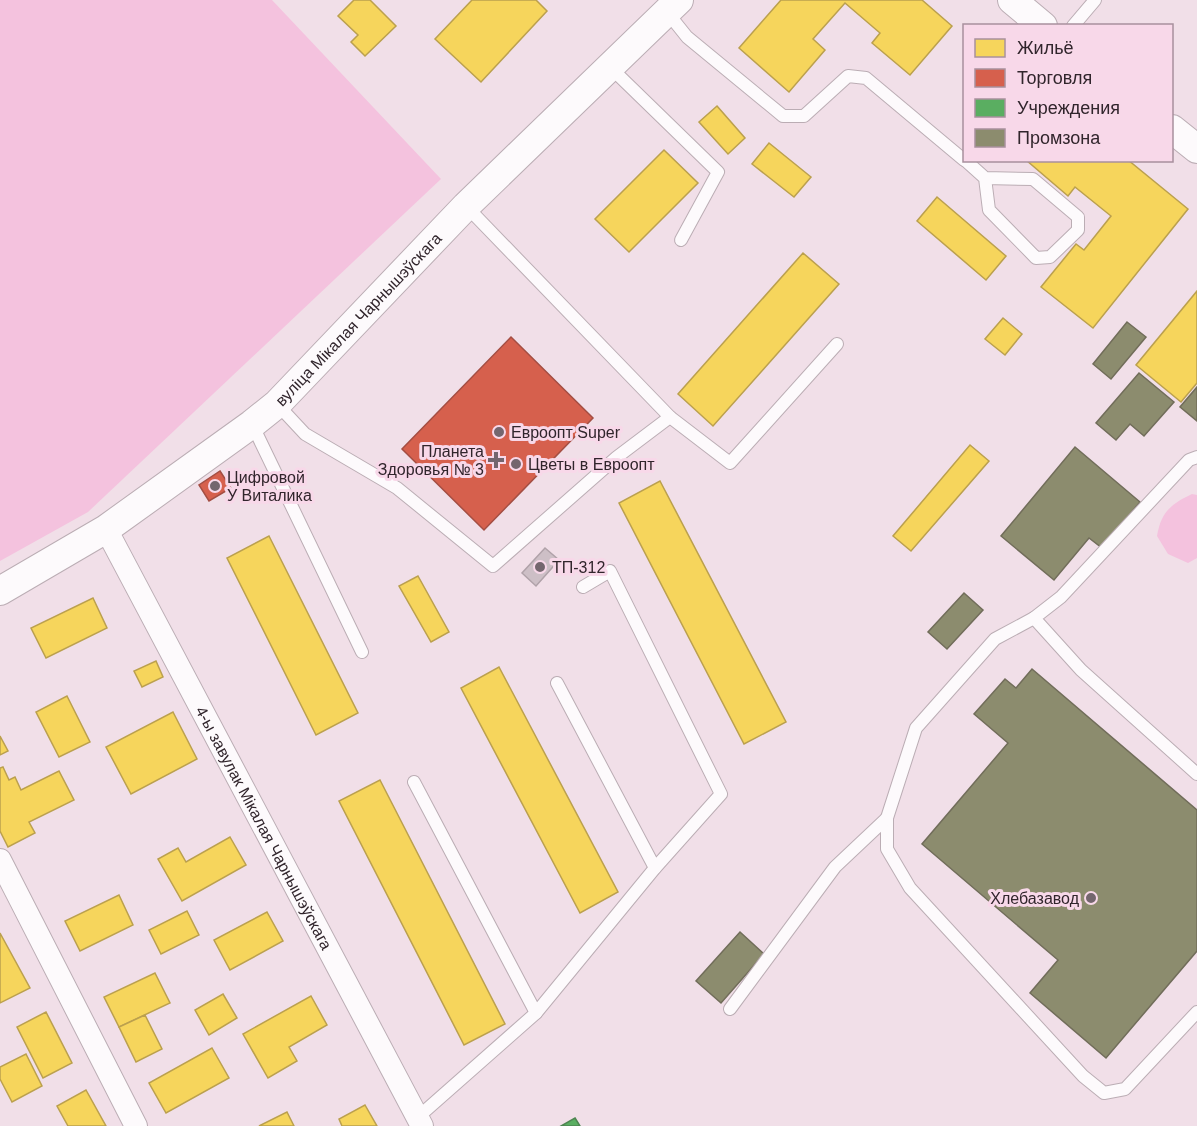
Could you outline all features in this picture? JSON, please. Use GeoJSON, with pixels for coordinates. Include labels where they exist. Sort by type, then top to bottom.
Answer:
{"type":"FeatureCollection","features":[{"type":"Feature","properties":{"kind":"street"},"geometry":{"type":"LineString","coordinates":[[1012,0],[1041,24]]}},
{"type":"Feature","properties":{"kind":"street","name":"вуліца Мікалая Чарнышэўскага"},"geometry":{"type":"LineString","coordinates":[[0,591],[106,529],[277,404],[466,206],[673,6]]}},
{"type":"Feature","properties":{"kind":"street"},"geometry":{"type":"LineString","coordinates":[[1173,130],[1197,149]]}},
{"type":"Feature","properties":{"kind":"street","name":"4-ы завулак Мікалая Чарнышэўскага"},"geometry":{"type":"LineString","coordinates":[[106,529],[419,1122]]}},
{"type":"Feature","properties":{"kind":"street"},"geometry":{"type":"LineString","coordinates":[[0,860],[136,1126]]}},
{"type":"Feature","properties":{"kind":"lane"},"geometry":{"type":"LineString","coordinates":[[1075,24],[1095,0]]}},
{"type":"Feature","properties":{"kind":"lane"},"geometry":{"type":"LineString","coordinates":[[673,6],[687,37],[783,116],[804,117],[848,76],[866,78],[963,158]]}},
{"type":"Feature","properties":{"kind":"lane"},"geometry":{"type":"LineString","coordinates":[[611,68],[718,172],[681,240]]}},
{"type":"Feature","properties":{"kind":"lane"},"geometry":{"type":"LineString","coordinates":[[967,162],[985,178],[1033,179],[1078,217],[1078,230],[1050,257],[1036,258],[989,210],[985,178]]}},
{"type":"Feature","properties":{"kind":"lane"},"geometry":{"type":"LineString","coordinates":[[466,206],[670,417],[730,463],[837,344]]}},
{"type":"Feature","properties":{"kind":"lane"},"geometry":{"type":"LineString","coordinates":[[277,404],[305,434],[398,488],[493,566],[617,457],[670,417]]}},
{"type":"Feature","properties":{"kind":"lane"},"geometry":{"type":"LineString","coordinates":[[252,424],[362,652]]}},
{"type":"Feature","properties":{"kind":"lane"},"geometry":{"type":"LineString","coordinates":[[1197,457],[1189,460],[1061,597],[1034,618],[995,639],[916,728],[887,818],[887,849],[910,888],[1083,1076],[1104,1093],[1125,1089],[1197,1012]]}},
{"type":"Feature","properties":{"kind":"lane"},"geometry":{"type":"LineString","coordinates":[[419,1122],[536,1013],[655,868],[722,794],[610,571],[583,587]]}},
{"type":"Feature","properties":{"kind":"lane"},"geometry":{"type":"LineString","coordinates":[[1034,618],[1080,670],[1197,774]]}},
{"type":"Feature","properties":{"kind":"lane"},"geometry":{"type":"LineString","coordinates":[[557,683],[655,868]]}},
{"type":"Feature","properties":{"kind":"lane"},"geometry":{"type":"LineString","coordinates":[[414,782],[536,1013]]}},
{"type":"Feature","properties":{"kind":"lane"},"geometry":{"type":"LineString","coordinates":[[730,1009],[835,867],[887,818]]}},
{"type":"Feature","properties":{"kind":"shaded area"},"geometry":{"type":"Polygon","coordinates":[[[0,0],[272,0],[441,179],[88,512],[0,561],[0,0]]]}},
{"type":"Feature","properties":{"kind":"shaded area"},"geometry":{"type":"Polygon","coordinates":[[[1192,494],[1197,495],[1197,558],[1188,563],[1168,554],[1157,536],[1161,521],[1168,510],[1178,501],[1192,494]]]}},
{"type":"Feature","properties":{"kind":"building: Жильё"},"geometry":{"type":"Polygon","coordinates":[[[354,0],[370,0],[396,26],[365,56],[351,42],[358,35],[338,16],[354,0]]]}},
{"type":"Feature","properties":{"kind":"building: Жильё"},"geometry":{"type":"Polygon","coordinates":[[[472,0],[536,0],[547,11],[481,82],[435,39],[472,0]]]}},
{"type":"Feature","properties":{"kind":"building: Жильё"},"geometry":{"type":"Polygon","coordinates":[[[781,0],[922,0],[952,26],[910,75],[872,43],[880,33],[845,3],[813,39],[825,50],[789,92],[739,48],[781,0]]]}},
{"type":"Feature","properties":{"kind":"building: Жильё"},"geometry":{"type":"Polygon","coordinates":[[[717,106],[745,138],[728,154],[699,122],[717,106]]]}},
{"type":"Feature","properties":{"kind":"building: Жильё"},"geometry":{"type":"Polygon","coordinates":[[[769,143],[811,177],[794,197],[752,164],[769,143]]]}},
{"type":"Feature","properties":{"kind":"building: Жильё"},"geometry":{"type":"Polygon","coordinates":[[[664,150],[698,183],[629,252],[595,219],[664,150]]]}},
{"type":"Feature","properties":{"kind":"building: Жильё"},"geometry":{"type":"Polygon","coordinates":[[[1028,162],[1130,162],[1188,209],[1093,328],[1041,287],[1076,244],[1084,250],[1111,216],[1075,187],[1068,196],[1028,162]]]}},
{"type":"Feature","properties":{"kind":"building: Жильё"},"geometry":{"type":"Polygon","coordinates":[[[937,197],[1006,256],[986,280],[917,221],[937,197]]]}},
{"type":"Feature","properties":{"kind":"building: Жильё"},"geometry":{"type":"Polygon","coordinates":[[[803,253],[839,284],[713,426],[678,394],[803,253]]]}},
{"type":"Feature","properties":{"kind":"building: Жильё"},"geometry":{"type":"Polygon","coordinates":[[[1197,291],[1197,383],[1181,402],[1136,365],[1197,291]]]}},
{"type":"Feature","properties":{"kind":"building: Жильё"},"geometry":{"type":"Polygon","coordinates":[[[1003,318],[1022,334],[1005,355],[985,339],[1003,318]]]}},
{"type":"Feature","properties":{"kind":"building: Жильё"},"geometry":{"type":"Polygon","coordinates":[[[970,445],[989,461],[911,551],[893,536],[970,445]]]}},
{"type":"Feature","properties":{"kind":"building: Жильё"},"geometry":{"type":"Polygon","coordinates":[[[660,481],[786,722],[744,744],[619,503],[660,481]]]}},
{"type":"Feature","properties":{"kind":"building: Жильё"},"geometry":{"type":"Polygon","coordinates":[[[269,536],[358,713],[316,735],[227,558],[269,536]]]}},
{"type":"Feature","properties":{"kind":"building: Жильё"},"geometry":{"type":"Polygon","coordinates":[[[418,576],[449,632],[431,642],[399,586],[418,576]]]}},
{"type":"Feature","properties":{"kind":"building: Жильё"},"geometry":{"type":"Polygon","coordinates":[[[93,598],[107,628],[46,658],[31,628],[93,598]]]}},
{"type":"Feature","properties":{"kind":"building: Жильё"},"geometry":{"type":"Polygon","coordinates":[[[156,661],[163,677],[142,687],[134,671],[156,661]]]}},
{"type":"Feature","properties":{"kind":"building: Жильё"},"geometry":{"type":"Polygon","coordinates":[[[499,667],[618,892],[580,913],[461,688],[499,667]]]}},
{"type":"Feature","properties":{"kind":"building: Жильё"},"geometry":{"type":"Polygon","coordinates":[[[67,696],[90,742],[59,757],[36,712],[67,696]]]}},
{"type":"Feature","properties":{"kind":"building: Жильё"},"geometry":{"type":"Polygon","coordinates":[[[173,712],[197,759],[131,794],[106,747],[173,712]]]}},
{"type":"Feature","properties":{"kind":"building: Жильё"},"geometry":{"type":"Polygon","coordinates":[[[0,736],[8,751],[0,755],[0,736]]]}},
{"type":"Feature","properties":{"kind":"building: Жильё"},"geometry":{"type":"Polygon","coordinates":[[[3,767],[9,780],[15,777],[21,790],[59,771],[74,800],[29,822],[35,833],[8,847],[0,831],[0,768],[3,767]]]}},
{"type":"Feature","properties":{"kind":"building: Жильё"},"geometry":{"type":"Polygon","coordinates":[[[380,780],[505,1024],[464,1045],[339,801],[380,780]]]}},
{"type":"Feature","properties":{"kind":"building: Жильё"},"geometry":{"type":"Polygon","coordinates":[[[230,837],[246,865],[182,901],[158,859],[178,848],[186,862],[230,837]]]}},
{"type":"Feature","properties":{"kind":"building: Жильё"},"geometry":{"type":"Polygon","coordinates":[[[119,895],[133,925],[80,951],[65,921],[119,895]]]}},
{"type":"Feature","properties":{"kind":"building: Жильё"},"geometry":{"type":"Polygon","coordinates":[[[187,911],[199,935],[161,954],[149,930],[187,911]]]}},
{"type":"Feature","properties":{"kind":"building: Жильё"},"geometry":{"type":"Polygon","coordinates":[[[267,912],[283,941],[230,970],[214,940],[267,912]]]}},
{"type":"Feature","properties":{"kind":"building: Жильё"},"geometry":{"type":"Polygon","coordinates":[[[0,933],[30,988],[0,1003],[0,933]]]}},
{"type":"Feature","properties":{"kind":"building: Жильё"},"geometry":{"type":"Polygon","coordinates":[[[155,973],[170,1003],[119,1027],[104,997],[155,973]]]}},
{"type":"Feature","properties":{"kind":"building: Жильё"},"geometry":{"type":"Polygon","coordinates":[[[223,994],[237,1018],[209,1035],[195,1010],[223,994]]]}},
{"type":"Feature","properties":{"kind":"building: Жильё"},"geometry":{"type":"Polygon","coordinates":[[[311,996],[327,1025],[289,1047],[297,1061],[268,1078],[243,1034],[311,996]]]}},
{"type":"Feature","properties":{"kind":"building: Жильё"},"geometry":{"type":"Polygon","coordinates":[[[46,1012],[72,1063],[43,1078],[17,1027],[46,1012]]]}},
{"type":"Feature","properties":{"kind":"building: Жильё"},"geometry":{"type":"Polygon","coordinates":[[[145,1015],[162,1049],[136,1062],[119,1027],[145,1015]]]}},
{"type":"Feature","properties":{"kind":"building: Жильё"},"geometry":{"type":"Polygon","coordinates":[[[212,1048],[229,1078],[166,1113],[149,1083],[212,1048]]]}},
{"type":"Feature","properties":{"kind":"building: Жильё"},"geometry":{"type":"Polygon","coordinates":[[[26,1054],[42,1086],[12,1102],[0,1079],[0,1067],[26,1054]]]}},
{"type":"Feature","properties":{"kind":"building: Жильё"},"geometry":{"type":"Polygon","coordinates":[[[86,1090],[106,1126],[68,1126],[57,1106],[86,1090]]]}},
{"type":"Feature","properties":{"kind":"building: Жильё"},"geometry":{"type":"Polygon","coordinates":[[[365,1105],[377,1126],[342,1126],[339,1119],[365,1105]]]}},
{"type":"Feature","properties":{"kind":"building: Жильё"},"geometry":{"type":"Polygon","coordinates":[[[287,1112],[294,1126],[259,1126],[287,1112]]]}},
{"type":"Feature","properties":{"kind":"building: Торговля","name":"Евроопт Super"},"geometry":{"type":"Polygon","coordinates":[[[511,337],[593,418],[484,530],[402,449],[511,337]]]}},
{"type":"Feature","properties":{"kind":"building: Торговля","name":"Цифровой У Виталика"},"geometry":{"type":"Polygon","coordinates":[[[220,471],[231,488],[209,501],[199,485],[220,471]]]}},
{"type":"Feature","properties":{"kind":"building: Учреждения"},"geometry":{"type":"Polygon","coordinates":[[[575,1118],[580,1126],[561,1126],[575,1118]]]}},
{"type":"Feature","properties":{"kind":"building: Промзона"},"geometry":{"type":"Polygon","coordinates":[[[1127,322],[1146,337],[1111,379],[1093,364],[1127,322]]]}},
{"type":"Feature","properties":{"kind":"building: Промзона"},"geometry":{"type":"Polygon","coordinates":[[[1139,373],[1174,402],[1144,436],[1130,424],[1116,440],[1096,423],[1139,373]]]}},
{"type":"Feature","properties":{"kind":"building: Промзона"},"geometry":{"type":"Polygon","coordinates":[[[1197,387],[1197,421],[1180,407],[1197,387]]]}},
{"type":"Feature","properties":{"kind":"building: Промзона"},"geometry":{"type":"Polygon","coordinates":[[[1075,447],[1140,502],[1102,548],[1089,538],[1054,580],[1001,536],[1075,447]]]}},
{"type":"Feature","properties":{"kind":"building: Промзона"},"geometry":{"type":"Polygon","coordinates":[[[964,593],[983,610],[947,649],[928,632],[964,593]]]}},
{"type":"Feature","properties":{"kind":"building: Промзона","name":"Хлебазавод"},"geometry":{"type":"Polygon","coordinates":[[[1032,669],[1197,810],[1197,951],[1106,1058],[1030,993],[1058,960],[922,844],[1008,743],[974,714],[1005,679],[1016,688],[1032,669]]]}},
{"type":"Feature","properties":{"kind":"building: Промзона"},"geometry":{"type":"Polygon","coordinates":[[[740,932],[764,954],[721,1003],[696,981],[740,932]]]}},
{"type":"Feature","properties":{"kind":"building: Прочее","name":"ТП-312"},"geometry":{"type":"Polygon","coordinates":[[[545,548],[559,560],[536,586],[522,573],[545,548]]]}},
{"type":"Feature","properties":{"kind":"place","name":"Евроопт Super"},"geometry":{"type":"Point","coordinates":[499,432]}},
{"type":"Feature","properties":{"kind":"place","name":"Планета Здоровья № 3"},"geometry":{"type":"Point","coordinates":[496,460]}},
{"type":"Feature","properties":{"kind":"place","name":"Цветы в Евроопт"},"geometry":{"type":"Point","coordinates":[516,464]}},
{"type":"Feature","properties":{"kind":"place","name":"Цифровой У Виталика"},"geometry":{"type":"Point","coordinates":[215,486]}},
{"type":"Feature","properties":{"kind":"place","name":"ТП-312"},"geometry":{"type":"Point","coordinates":[540,567]}},
{"type":"Feature","properties":{"kind":"place","name":"Хлебазавод"},"geometry":{"type":"Point","coordinates":[1091,898]}}]}
